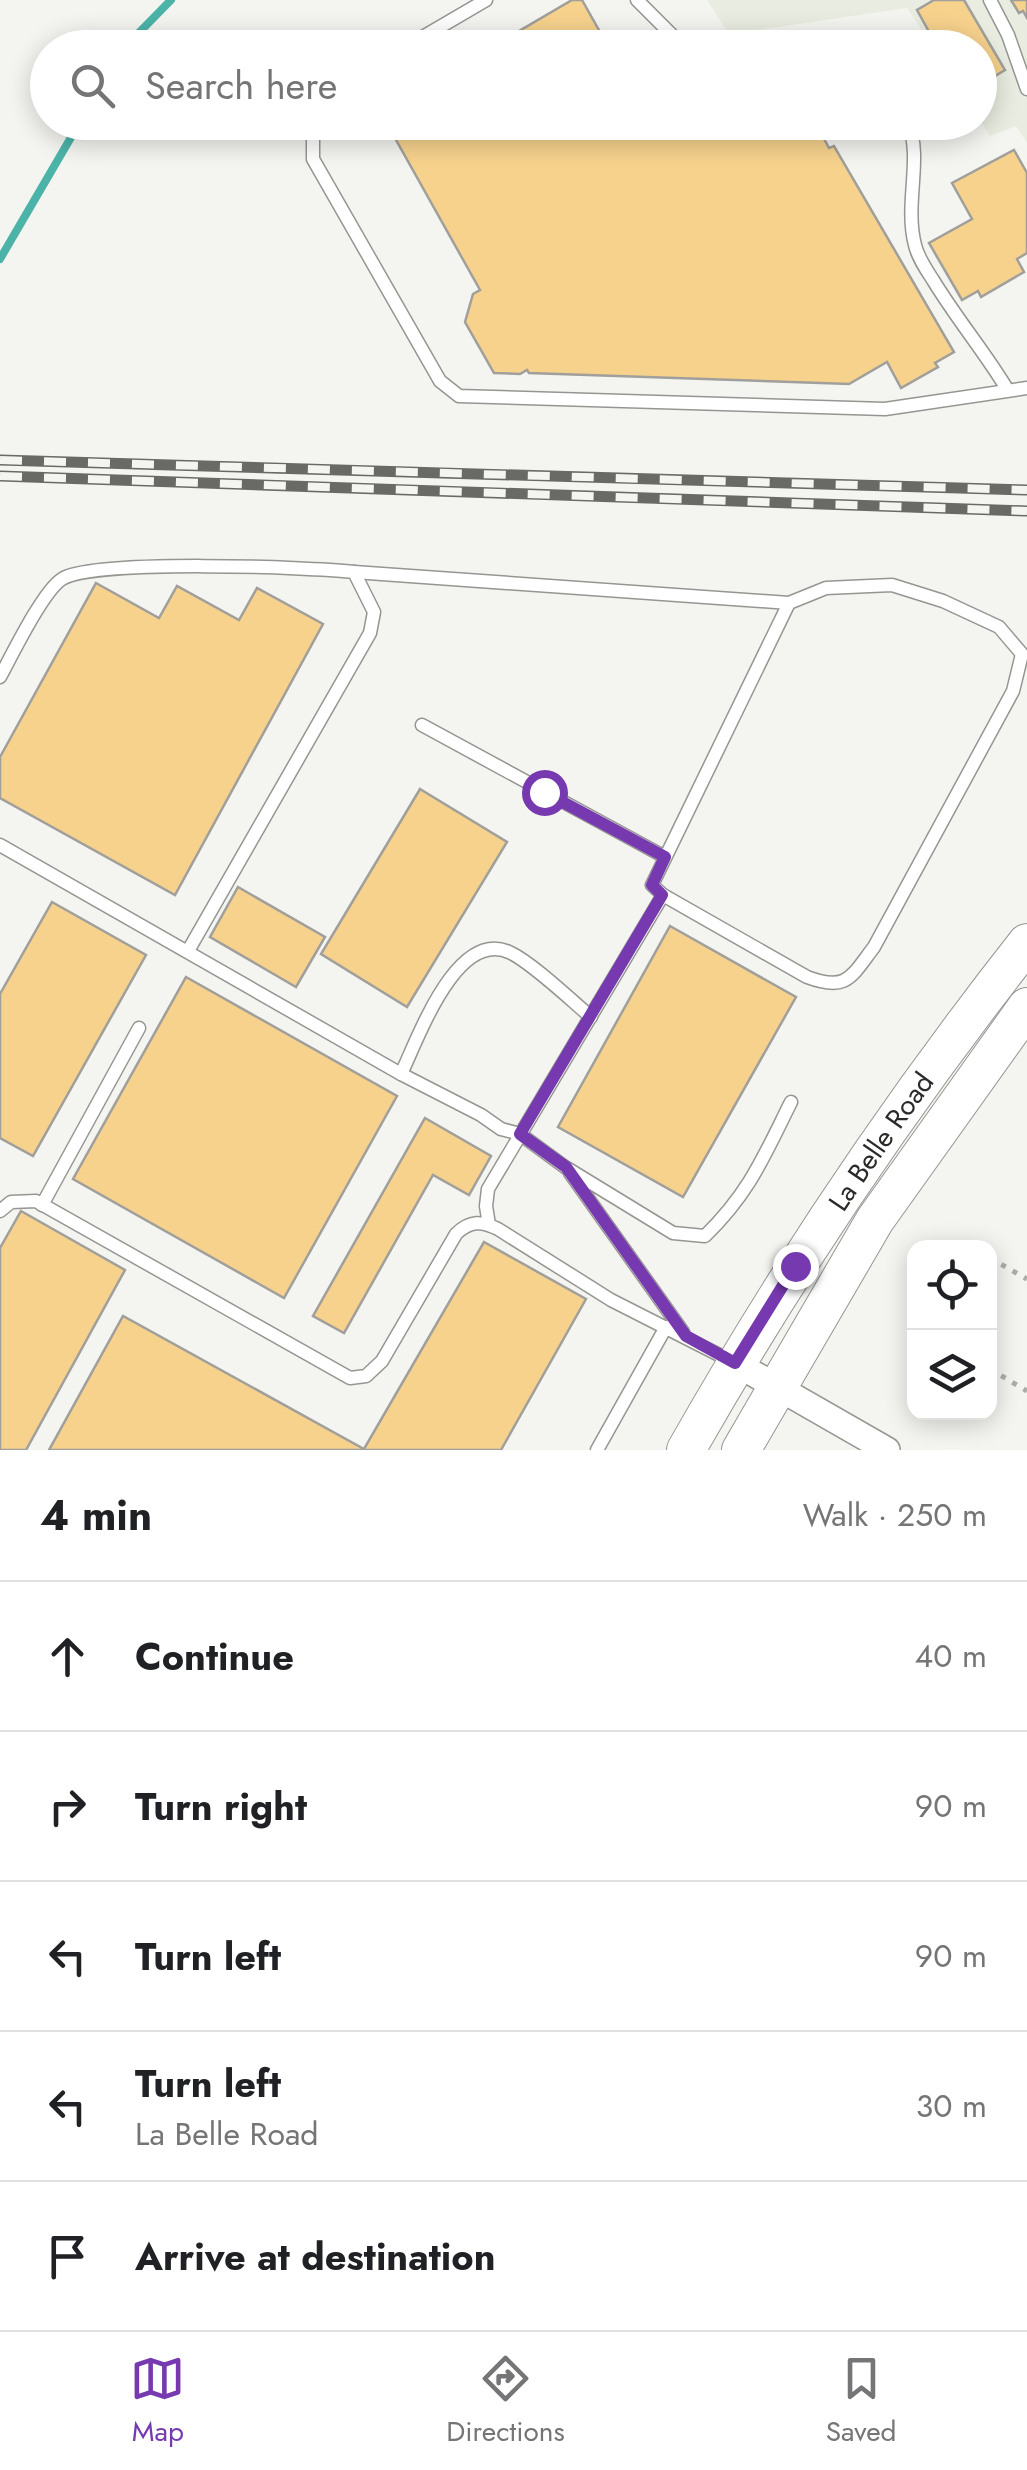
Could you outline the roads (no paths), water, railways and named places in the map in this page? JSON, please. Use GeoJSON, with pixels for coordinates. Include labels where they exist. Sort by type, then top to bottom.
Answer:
{"type":"FeatureCollection","features":[{"type":"Feature","properties":{"kind":"main road","name":"La Belle Road"},"geometry":{"type":"LineString","coordinates":[[686,1450],[735,1363],[859,1169],[1027,943]]}},
{"type":"Feature","properties":{"kind":"main road","name":"La Belle Road"},"geometry":{"type":"LineString","coordinates":[[740,1450],[876,1220],[1027,1007]]}},
{"type":"Feature","properties":{"kind":"main road"},"geometry":{"type":"LineString","coordinates":[[735,1363],[775,1342],[836,1252],[852,1234],[876,1220]]}},
{"type":"Feature","properties":{"kind":"main road"},"geometry":{"type":"LineString","coordinates":[[710,1450],[744,1397],[776,1387]]}},
{"type":"Feature","properties":{"kind":"street"},"geometry":{"type":"LineString","coordinates":[[735,1363],[887,1450]]}},
{"type":"Feature","properties":{"kind":"lane"},"geometry":{"type":"LineString","coordinates":[[435,30],[486,0]]}},
{"type":"Feature","properties":{"kind":"lane"},"geometry":{"type":"LineString","coordinates":[[637,0],[667,30]]}},
{"type":"Feature","properties":{"kind":"lane"},"geometry":{"type":"LineString","coordinates":[[990,0],[1008,35],[1027,89]]}},
{"type":"Feature","properties":{"kind":"lane"},"geometry":{"type":"LineString","coordinates":[[313,140],[313,160],[440,381],[459,396],[885,410],[1027,388]]}},
{"type":"Feature","properties":{"kind":"lane"},"geometry":{"type":"LineString","coordinates":[[912,140],[910,224],[916,251],[956,319],[984,352],[1007,389]]}},
{"type":"Feature","properties":{"kind":"lane"},"geometry":{"type":"LineString","coordinates":[[0,677],[44,600],[61,579],[106,568],[318,568],[789,602],[826,588],[892,585],[943,601],[999,627],[1022,654],[1012,691],[874,947],[851,977],[839,985],[829,986],[807,977],[662,895],[652,885],[789,602]]}},
{"type":"Feature","properties":{"kind":"lane"},"geometry":{"type":"LineString","coordinates":[[188,952],[370,634],[374,612],[354,572]]}},
{"type":"Feature","properties":{"kind":"lane"},"geometry":{"type":"LineString","coordinates":[[422,725],[665,857]]}},
{"type":"Feature","properties":{"kind":"lane"},"geometry":{"type":"LineString","coordinates":[[0,845],[502,1130],[520,1134],[673,1233],[706,1236],[750,1186],[791,1102]]}},
{"type":"Feature","properties":{"kind":"lane"},"geometry":{"type":"LineString","coordinates":[[489,1225],[488,1188],[662,895]]}},
{"type":"Feature","properties":{"kind":"lane"},"geometry":{"type":"LineString","coordinates":[[402,1074],[431,1009],[452,976],[468,956],[486,950],[509,951],[591,1016]]}},
{"type":"Feature","properties":{"kind":"lane"},"geometry":{"type":"LineString","coordinates":[[42,1205],[139,1028]]}},
{"type":"Feature","properties":{"kind":"lane"},"geometry":{"type":"LineString","coordinates":[[566,1167],[686,1336]]}},
{"type":"Feature","properties":{"kind":"lane"},"geometry":{"type":"LineString","coordinates":[[0,1211],[11,1202],[22,1200],[42,1205],[333,1370],[358,1378],[382,1362],[456,1234],[474,1223],[489,1225],[612,1300],[735,1363]]}},
{"type":"Feature","properties":{"kind":"lane"},"geometry":{"type":"LineString","coordinates":[[598,1450],[666,1327]]}},
{"type":"Feature","properties":{"kind":"waterway"},"geometry":{"type":"LineString","coordinates":[[142,30],[171,0]]}},
{"type":"Feature","properties":{"kind":"waterway"},"geometry":{"type":"LineString","coordinates":[[0,259],[69,140]]}},
{"type":"Feature","properties":{"kind":"railway"},"geometry":{"type":"LineString","coordinates":[[0,460],[1027,490]]}},
{"type":"Feature","properties":{"kind":"railway"},"geometry":{"type":"LineString","coordinates":[[0,476],[1027,511]]}}]}
